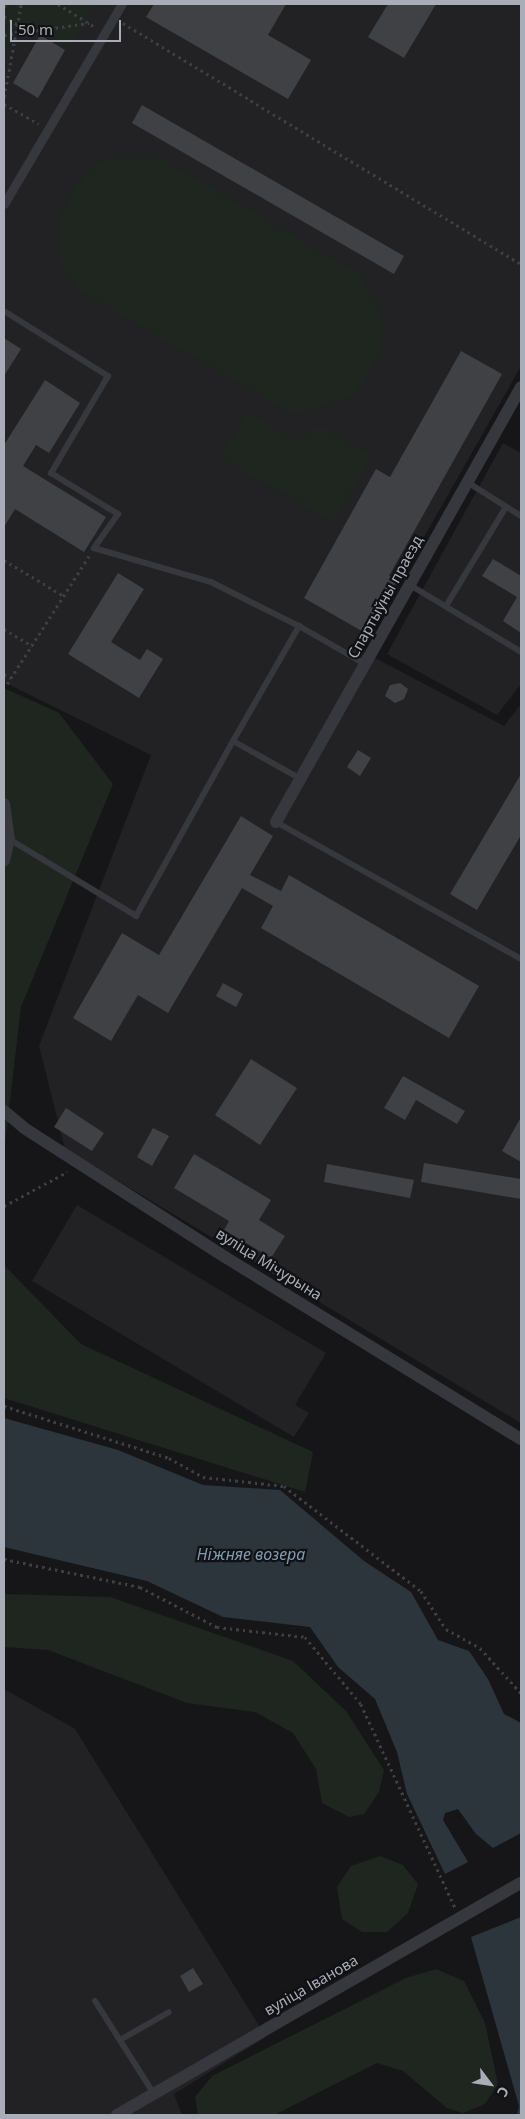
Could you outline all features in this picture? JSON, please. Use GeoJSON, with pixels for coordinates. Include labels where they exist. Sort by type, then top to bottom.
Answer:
{"type":"FeatureCollection","features":[{"type":"Feature","properties":{"kind":"street"},"geometry":{"type":"LineString","coordinates":[[4,204],[122,4]]}},
{"type":"Feature","properties":{"kind":"street","name":"Спартыўны праезд"},"geometry":{"type":"LineString","coordinates":[[276,822],[521,387]]}},
{"type":"Feature","properties":{"kind":"street"},"geometry":{"type":"LineString","coordinates":[[4,804],[9,839],[4,860]]}},
{"type":"Feature","properties":{"kind":"street","name":"вуліца Мічурына"},"geometry":{"type":"LineString","coordinates":[[4,1111],[24,1128],[225,1257],[521,1439]]}},
{"type":"Feature","properties":{"kind":"street","name":"вуліца Іванова"},"geometry":{"type":"LineString","coordinates":[[117,2115],[521,1883]]}},
{"type":"Feature","properties":{"kind":"lane"},"geometry":{"type":"LineString","coordinates":[[4,311],[108,376],[52,473],[118,514],[94,548],[210,582],[299,626],[366,665]]}},
{"type":"Feature","properties":{"kind":"lane"},"geometry":{"type":"LineString","coordinates":[[467,482],[521,516]]}},
{"type":"Feature","properties":{"kind":"lane"},"geometry":{"type":"LineString","coordinates":[[446,606],[506,507]]}},
{"type":"Feature","properties":{"kind":"lane"},"geometry":{"type":"LineString","coordinates":[[410,585],[521,652]]}},
{"type":"Feature","properties":{"kind":"lane"},"geometry":{"type":"LineString","coordinates":[[9,839],[136,916],[232,741],[299,626]]}},
{"type":"Feature","properties":{"kind":"lane"},"geometry":{"type":"LineString","coordinates":[[232,741],[301,779]]}},
{"type":"Feature","properties":{"kind":"lane"},"geometry":{"type":"LineString","coordinates":[[276,822],[521,959]]}},
{"type":"Feature","properties":{"kind":"lane"},"geometry":{"type":"LineString","coordinates":[[95,2001],[154,2094]]}},
{"type":"Feature","properties":{"kind":"lane"},"geometry":{"type":"LineString","coordinates":[[120,2040],[169,2012]]}},
{"type":"Feature","properties":{"kind":"path"},"geometry":{"type":"LineString","coordinates":[[4,96],[21,4]]}},
{"type":"Feature","properties":{"kind":"path"},"geometry":{"type":"LineString","coordinates":[[58,4],[105,33]]}},
{"type":"Feature","properties":{"kind":"path"},"geometry":{"type":"LineString","coordinates":[[4,16],[17,24]]}},
{"type":"Feature","properties":{"kind":"path"},"geometry":{"type":"LineString","coordinates":[[114,17],[521,264]]}},
{"type":"Feature","properties":{"kind":"path"},"geometry":{"type":"LineString","coordinates":[[4,35],[89,22]]}},
{"type":"Feature","properties":{"kind":"path"},"geometry":{"type":"LineString","coordinates":[[4,104],[48,129]]}},
{"type":"Feature","properties":{"kind":"path"},"geometry":{"type":"LineString","coordinates":[[8,684],[94,548]]}},
{"type":"Feature","properties":{"kind":"path"},"geometry":{"type":"LineString","coordinates":[[4,560],[64,596]]}},
{"type":"Feature","properties":{"kind":"path"},"geometry":{"type":"LineString","coordinates":[[4,629],[32,646]]}},
{"type":"Feature","properties":{"kind":"path"},"geometry":{"type":"LineString","coordinates":[[4,674],[11,678]]}},
{"type":"Feature","properties":{"kind":"path"},"geometry":{"type":"LineString","coordinates":[[4,1206],[82,1164]]}},
{"type":"Feature","properties":{"kind":"path"},"geometry":{"type":"LineString","coordinates":[[4,1406],[169,1458],[203,1477],[284,1486],[422,1591],[446,1629],[480,1648],[521,1693]]}},
{"type":"Feature","properties":{"kind":"path"},"geometry":{"type":"LineString","coordinates":[[4,1559],[140,1587],[217,1627],[305,1637],[361,1704],[459,1917]]}},
{"type":"Feature","properties":{"kind":"shaded area"},"geometry":{"type":"Polygon","coordinates":[[[4,4],[521,4],[521,366],[360,650],[504,726],[521,704],[521,1423],[65,1149],[39,1046],[151,755],[4,682],[4,4]]]}},
{"type":"Feature","properties":{"kind":"shaded area"},"geometry":{"type":"Polygon","coordinates":[[[4,4],[94,4],[70,47],[40,26],[12,30],[6,54],[4,4]]]}},
{"type":"Feature","properties":{"kind":"shaded area"},"geometry":{"type":"Polygon","coordinates":[[[159,157],[362,276],[378,305],[383,329],[381,353],[355,394],[309,411],[287,411],[77,289],[62,264],[57,240],[60,216],[72,191],[93,167],[112,158],[159,157]]]}},
{"type":"Feature","properties":{"kind":"shaded area"},"geometry":{"type":"Polygon","coordinates":[[[248,413],[300,442],[309,430],[322,427],[372,456],[333,522],[220,458],[248,413]]]}},
{"type":"Feature","properties":{"kind":"shaded area"},"geometry":{"type":"Polygon","coordinates":[[[503,443],[521,453],[521,684],[497,715],[387,654],[503,443]]]}},
{"type":"Feature","properties":{"kind":"shaded area"},"geometry":{"type":"Polygon","coordinates":[[[4,688],[59,713],[113,784],[21,1007],[4,1151],[4,688]]]}},
{"type":"Feature","properties":{"kind":"shaded area"},"geometry":{"type":"Polygon","coordinates":[[[77,1205],[326,1353],[295,1405],[309,1413],[294,1437],[32,1281],[77,1205]]]}},
{"type":"Feature","properties":{"kind":"shaded area"},"geometry":{"type":"Polygon","coordinates":[[[4,1265],[81,1344],[313,1452],[305,1492],[4,1398],[4,1265]]]}},
{"type":"Feature","properties":{"kind":"shaded area"},"geometry":{"type":"Polygon","coordinates":[[[4,1594],[110,1597],[293,1661],[346,1711],[384,1770],[379,1792],[364,1814],[349,1817],[322,1803],[316,1769],[293,1733],[255,1712],[187,1703],[48,1650],[4,1647],[4,1594]]]}},
{"type":"Feature","properties":{"kind":"shaded area"},"geometry":{"type":"Polygon","coordinates":[[[4,1689],[75,1729],[266,2037],[174,2094],[182,2115],[4,2115],[4,1689]]]}},
{"type":"Feature","properties":{"kind":"shaded area"},"geometry":{"type":"Polygon","coordinates":[[[380,1856],[403,1865],[418,1884],[408,1913],[387,1932],[362,1932],[342,1919],[337,1887],[351,1866],[380,1856]]]}},
{"type":"Feature","properties":{"kind":"shaded area"},"geometry":{"type":"Polygon","coordinates":[[[436,1969],[464,1981],[485,2023],[498,2084],[485,2104],[463,2113],[447,2108],[403,2071],[377,2063],[274,2115],[198,2115],[195,2097],[212,2076],[406,1978],[436,1969]]]}},
{"type":"Feature","properties":{"kind":"water","name":"Ніжняе возера"},"geometry":{"type":"Polygon","coordinates":[[[4,1418],[118,1450],[203,1485],[280,1490],[364,1561],[411,1592],[438,1640],[469,1651],[488,1679],[504,1714],[521,1723],[521,1833],[493,1848],[476,1834],[458,1809],[445,1813],[443,1820],[468,1862],[445,1874],[407,1794],[397,1752],[375,1699],[338,1667],[310,1627],[223,1617],[147,1581],[4,1547],[4,1418]]]}},
{"type":"Feature","properties":{"kind":"water"},"geometry":{"type":"Polygon","coordinates":[[[521,1917],[521,2115],[517,2115],[519,2106],[471,1937],[521,1917]]]}},
{"type":"Feature","properties":{"kind":"building"},"geometry":{"type":"Polygon","coordinates":[[[154,4],[286,4],[268,35],[311,60],[288,99],[146,17],[154,4]]]}},
{"type":"Feature","properties":{"kind":"building"},"geometry":{"type":"Polygon","coordinates":[[[388,4],[436,4],[404,58],[368,37],[388,4]]]}},
{"type":"Feature","properties":{"kind":"building"},"geometry":{"type":"Polygon","coordinates":[[[40,35],[65,50],[38,98],[13,83],[40,35]]]}},
{"type":"Feature","properties":{"kind":"building"},"geometry":{"type":"Polygon","coordinates":[[[142,105],[404,256],[394,274],[132,123],[142,105]]]}},
{"type":"Feature","properties":{"kind":"building"},"geometry":{"type":"Polygon","coordinates":[[[4,338],[21,349],[4,376],[4,338]]]}},
{"type":"Feature","properties":{"kind":"building"},"geometry":{"type":"Polygon","coordinates":[[[461,351],[502,374],[389,576],[397,580],[367,634],[304,598],[376,469],[390,477],[461,351]]]}},
{"type":"Feature","properties":{"kind":"building"},"geometry":{"type":"Polygon","coordinates":[[[45,380],[80,403],[49,453],[36,445],[23,466],[106,517],[84,552],[15,509],[4,527],[4,445],[45,380]]]}},
{"type":"Feature","properties":{"kind":"building"},"geometry":{"type":"Polygon","coordinates":[[[493,559],[521,576],[521,633],[503,621],[517,597],[482,576],[493,559]]]}},
{"type":"Feature","properties":{"kind":"building"},"geometry":{"type":"Polygon","coordinates":[[[118,573],[144,589],[111,642],[140,660],[147,649],[163,659],[139,698],[68,654],[118,573]]]}},
{"type":"Feature","properties":{"kind":"building"},"geometry":{"type":"Polygon","coordinates":[[[400,683],[408,689],[404,699],[395,703],[385,696],[390,685],[400,683]]]}},
{"type":"Feature","properties":{"kind":"building"},"geometry":{"type":"Polygon","coordinates":[[[358,750],[371,758],[360,776],[347,767],[358,750]]]}},
{"type":"Feature","properties":{"kind":"building"},"geometry":{"type":"Polygon","coordinates":[[[521,774],[521,835],[477,910],[450,894],[521,774]]]}},
{"type":"Feature","properties":{"kind":"building"},"geometry":{"type":"Polygon","coordinates":[[[241,816],[273,836],[250,875],[281,891],[289,875],[479,986],[449,1038],[261,928],[273,906],[242,888],[168,1013],[138,995],[111,1041],[73,1018],[122,933],[159,955],[241,816]]]}},
{"type":"Feature","properties":{"kind":"building"},"geometry":{"type":"Polygon","coordinates":[[[223,983],[243,994],[236,1007],[216,996],[223,983]]]}},
{"type":"Feature","properties":{"kind":"building"},"geometry":{"type":"Polygon","coordinates":[[[251,1059],[297,1088],[260,1145],[215,1115],[251,1059]]]}},
{"type":"Feature","properties":{"kind":"building"},"geometry":{"type":"Polygon","coordinates":[[[403,1076],[465,1111],[457,1124],[416,1100],[405,1120],[384,1108],[403,1076]]]}},
{"type":"Feature","properties":{"kind":"building"},"geometry":{"type":"Polygon","coordinates":[[[66,1108],[104,1133],[92,1151],[54,1127],[66,1108]]]}},
{"type":"Feature","properties":{"kind":"building"},"geometry":{"type":"Polygon","coordinates":[[[521,1117],[521,1162],[502,1151],[521,1117]]]}},
{"type":"Feature","properties":{"kind":"building"},"geometry":{"type":"Polygon","coordinates":[[[153,1128],[169,1136],[152,1166],[137,1157],[153,1128]]]}},
{"type":"Feature","properties":{"kind":"building"},"geometry":{"type":"Polygon","coordinates":[[[194,1154],[271,1200],[259,1220],[285,1236],[271,1258],[224,1230],[229,1221],[174,1188],[194,1154]]]}},
{"type":"Feature","properties":{"kind":"building"},"geometry":{"type":"Polygon","coordinates":[[[424,1163],[521,1179],[521,1199],[421,1182],[424,1163]]]}},
{"type":"Feature","properties":{"kind":"building"},"geometry":{"type":"Polygon","coordinates":[[[327,1164],[414,1180],[410,1198],[324,1182],[327,1164]]]}},
{"type":"Feature","properties":{"kind":"building"},"geometry":{"type":"Polygon","coordinates":[[[193,1968],[203,1984],[189,1992],[180,1976],[193,1968]]]}}]}
